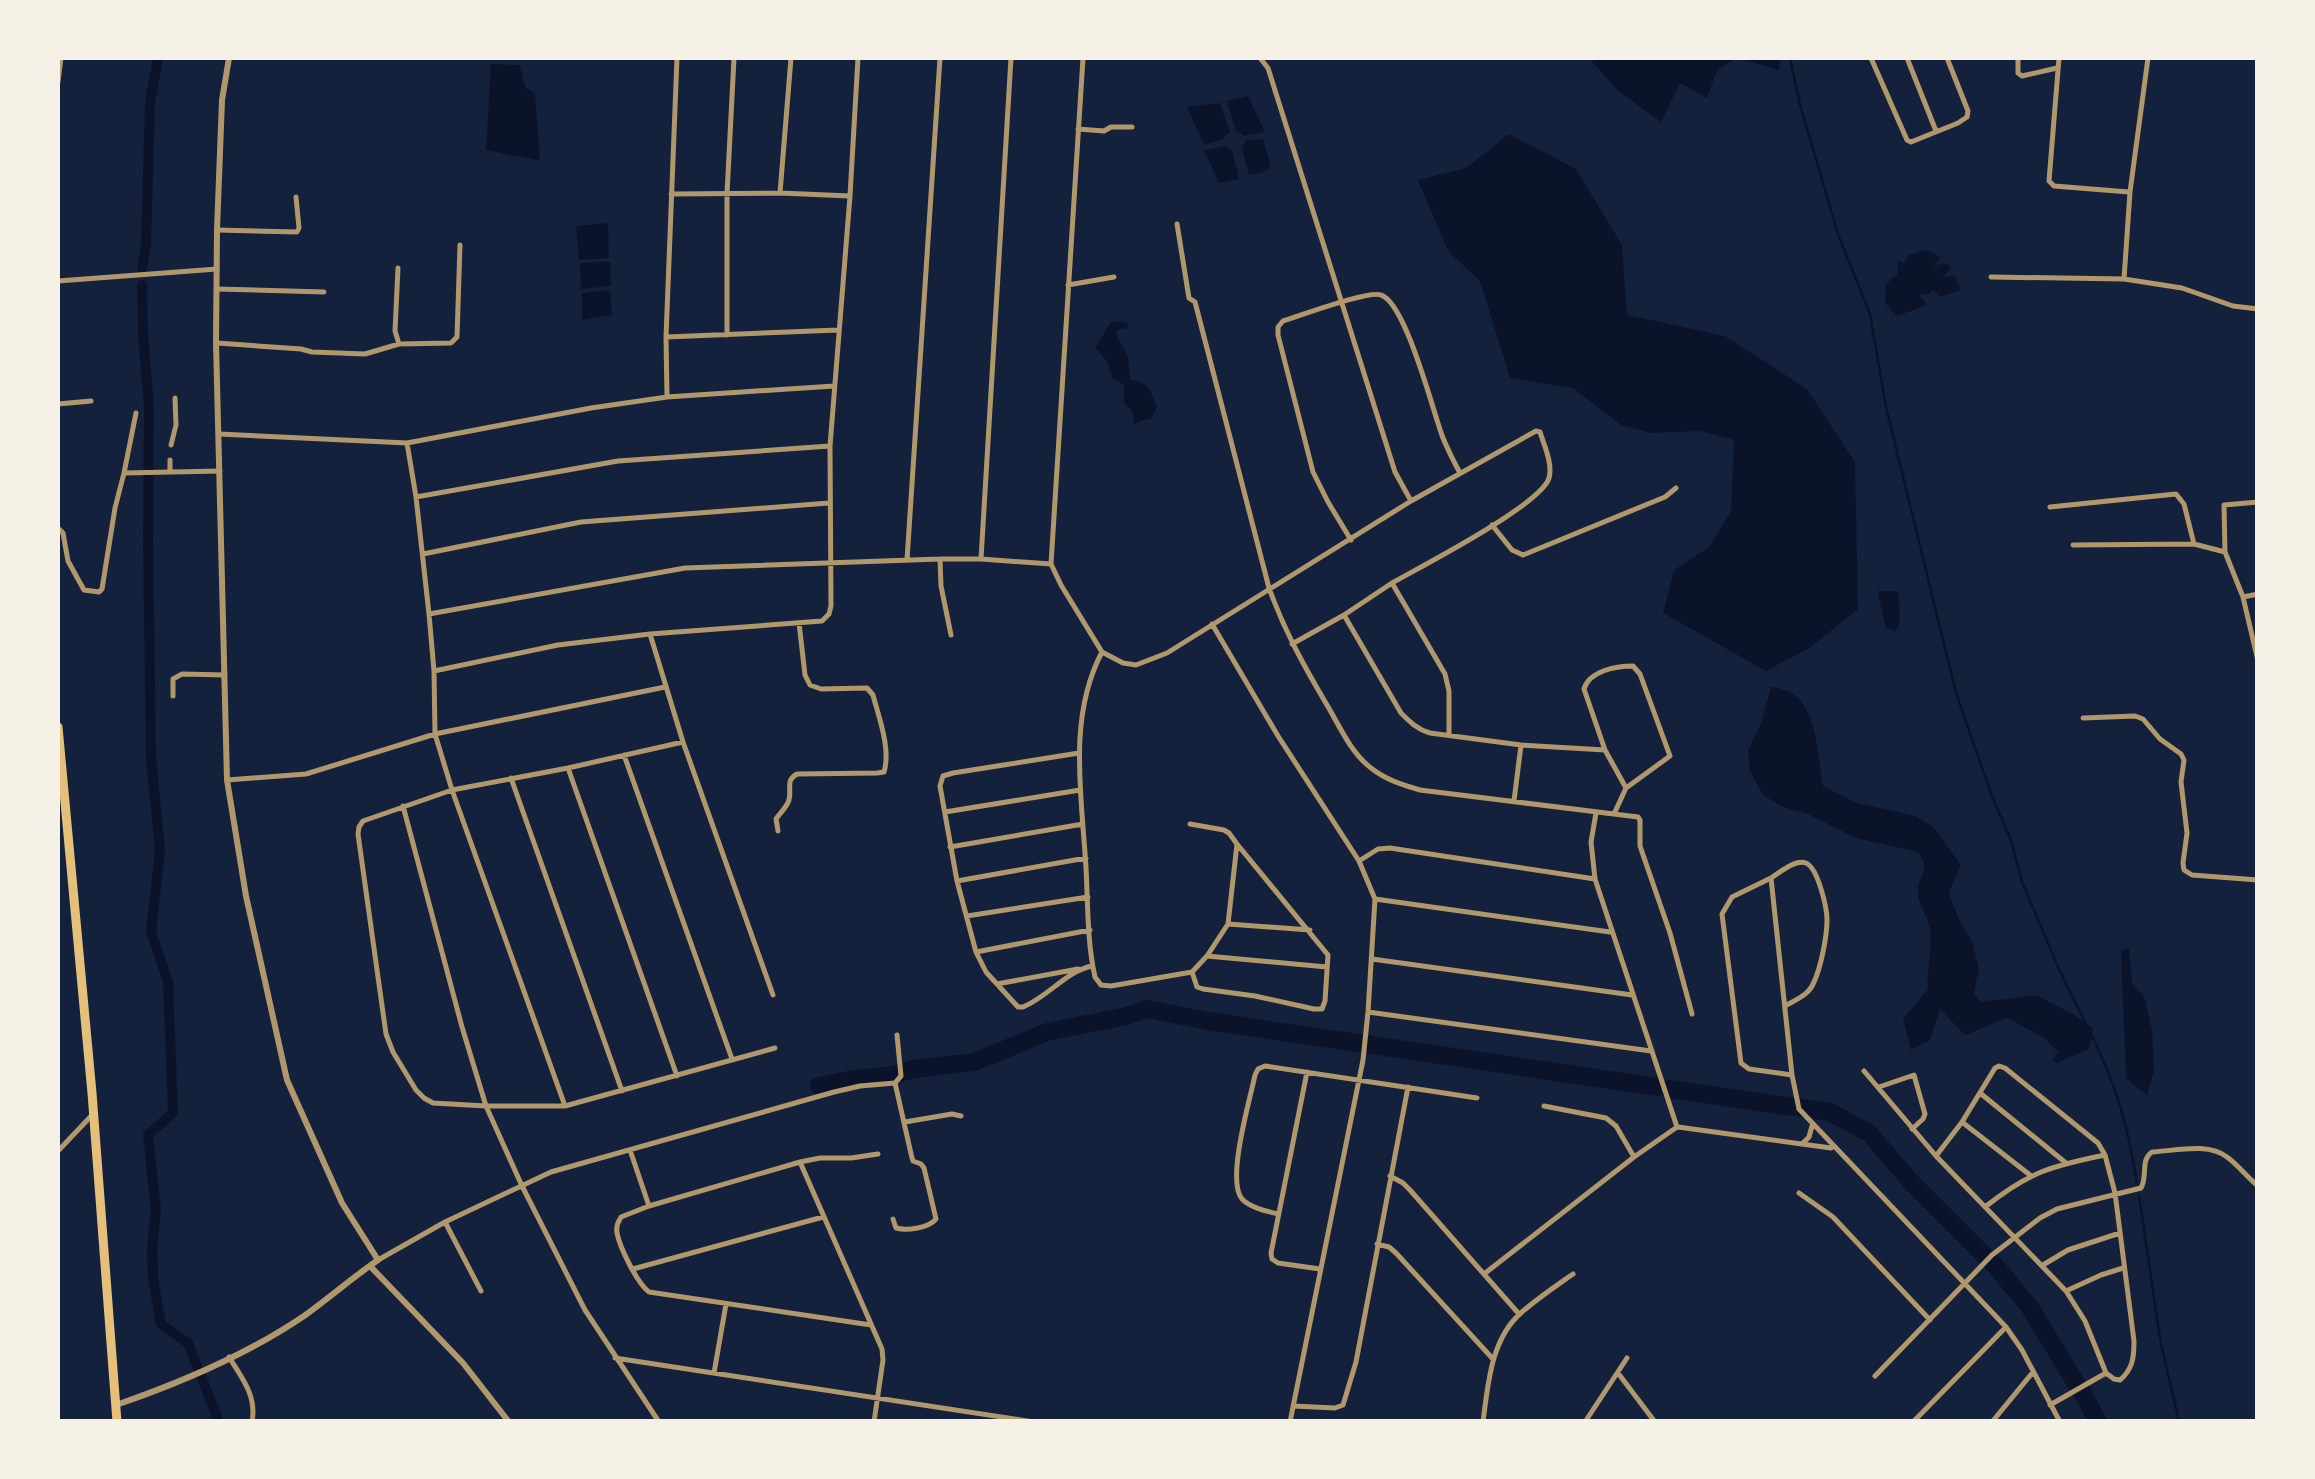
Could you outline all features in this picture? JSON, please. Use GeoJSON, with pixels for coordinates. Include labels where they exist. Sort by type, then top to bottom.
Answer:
{"type":"FeatureCollection","features":[{"type":"Feature","properties":{"kind":"highway"},"geometry":{"type":"LineString","coordinates":[[58,727],[117,1422]]}},
{"type":"Feature","properties":{"kind":"street"},"geometry":{"type":"LineString","coordinates":[[58,82],[61,58]]}},
{"type":"Feature","properties":{"kind":"street"},"geometry":{"type":"LineString","coordinates":[[229,58],[222,100],[216,343],[226,780],[246,896],[287,1080],[342,1202],[374,1263],[463,1363],[509,1422]]}},
{"type":"Feature","properties":{"kind":"street"},"geometry":{"type":"LineString","coordinates":[[667,397],[677,58]]}},
{"type":"Feature","properties":{"kind":"street"},"geometry":{"type":"LineString","coordinates":[[726,335],[727,194],[734,58]]}},
{"type":"Feature","properties":{"kind":"street"},"geometry":{"type":"LineString","coordinates":[[780,193],[791,58]]}},
{"type":"Feature","properties":{"kind":"street"},"geometry":{"type":"LineString","coordinates":[[434,671],[558,645],[822,621],[829,614],[830,446],[858,58]]}},
{"type":"Feature","properties":{"kind":"street"},"geometry":{"type":"LineString","coordinates":[[908,560],[940,58]]}},
{"type":"Feature","properties":{"kind":"street"},"geometry":{"type":"LineString","coordinates":[[981,559],[1011,58]]}},
{"type":"Feature","properties":{"kind":"street"},"geometry":{"type":"LineString","coordinates":[[1083,58],[1051,564],[1102,652],[1123,662],[1140,664],[1167,652],[1411,501],[1539,431],[1550,469],[1546,483],[1529,500],[1292,644]]}},
{"type":"Feature","properties":{"kind":"street"},"geometry":{"type":"LineString","coordinates":[[1260,58],[1268,68],[1394,472],[1411,501]]}},
{"type":"Feature","properties":{"kind":"street"},"geometry":{"type":"LineString","coordinates":[[1871,58],[1906,140],[1914,141],[1966,118],[1946,58]]}},
{"type":"Feature","properties":{"kind":"street"},"geometry":{"type":"LineString","coordinates":[[1907,58],[1936,132]]}},
{"type":"Feature","properties":{"kind":"street"},"geometry":{"type":"LineString","coordinates":[[2018,58],[2018,74],[2024,77],[2057,68]]}},
{"type":"Feature","properties":{"kind":"street"},"geometry":{"type":"LineString","coordinates":[[2059,58],[2049,182],[2054,186],[2130,192]]}},
{"type":"Feature","properties":{"kind":"street"},"geometry":{"type":"LineString","coordinates":[[2124,280],[2130,192],[2148,58]]}},
{"type":"Feature","properties":{"kind":"street"},"geometry":{"type":"LineString","coordinates":[[1078,130],[1132,126]]}},
{"type":"Feature","properties":{"kind":"street"},"geometry":{"type":"LineString","coordinates":[[671,194],[850,196]]}},
{"type":"Feature","properties":{"kind":"street"},"geometry":{"type":"LineString","coordinates":[[217,230],[297,232],[296,196]]}},
{"type":"Feature","properties":{"kind":"street"},"geometry":{"type":"LineString","coordinates":[[1177,224],[1189,298],[1196,302],[1269,588],[1292,644],[1352,749],[1371,768],[1397,784],[1420,790],[1640,820],[1642,856],[1661,904],[1692,1014]]}},
{"type":"Feature","properties":{"kind":"street"},"geometry":{"type":"LineString","coordinates":[[216,343],[365,354],[399,344],[451,343],[457,337],[460,245]]}},
{"type":"Feature","properties":{"kind":"street"},"geometry":{"type":"LineString","coordinates":[[398,268],[395,331],[399,344]]}},
{"type":"Feature","properties":{"kind":"street"},"geometry":{"type":"LineString","coordinates":[[58,280],[217,269]]}},
{"type":"Feature","properties":{"kind":"street"},"geometry":{"type":"LineString","coordinates":[[1068,286],[1114,278]]}},
{"type":"Feature","properties":{"kind":"street"},"geometry":{"type":"LineString","coordinates":[[1991,278],[2124,280],[2182,288],[2233,306],[2258,309]]}},
{"type":"Feature","properties":{"kind":"street"},"geometry":{"type":"LineString","coordinates":[[217,289],[324,292]]}},
{"type":"Feature","properties":{"kind":"street"},"geometry":{"type":"LineString","coordinates":[[1351,540],[1313,472],[1278,330],[1283,322],[1340,303],[1382,295],[1396,310],[1415,351],[1443,439],[1460,473]]}},
{"type":"Feature","properties":{"kind":"street"},"geometry":{"type":"LineString","coordinates":[[666,338],[839,330]]}},
{"type":"Feature","properties":{"kind":"street"},"geometry":{"type":"LineString","coordinates":[[219,434],[407,443],[667,397],[834,386]]}},
{"type":"Feature","properties":{"kind":"street"},"geometry":{"type":"LineString","coordinates":[[171,446],[176,425],[174,398]]}},
{"type":"Feature","properties":{"kind":"street"},"geometry":{"type":"LineString","coordinates":[[58,404],[91,400]]}},
{"type":"Feature","properties":{"kind":"street"},"geometry":{"type":"LineString","coordinates":[[58,528],[64,533],[68,560],[84,590],[99,592],[136,413]]}},
{"type":"Feature","properties":{"kind":"street"},"geometry":{"type":"LineString","coordinates":[[407,443],[430,614],[434,734],[566,1106]]}},
{"type":"Feature","properties":{"kind":"street"},"geometry":{"type":"LineString","coordinates":[[416,497],[618,460],[830,446]]}},
{"type":"Feature","properties":{"kind":"street"},"geometry":{"type":"LineString","coordinates":[[170,460],[170,472]]}},
{"type":"Feature","properties":{"kind":"street"},"geometry":{"type":"LineString","coordinates":[[124,473],[220,471]]}},
{"type":"Feature","properties":{"kind":"street"},"geometry":{"type":"LineString","coordinates":[[1492,525],[1512,550],[1522,555],[1676,488]]}},
{"type":"Feature","properties":{"kind":"street"},"geometry":{"type":"LineString","coordinates":[[2050,507],[2176,494],[2184,504],[2194,544]]}},
{"type":"Feature","properties":{"kind":"street"},"geometry":{"type":"LineString","coordinates":[[2258,502],[2223,507],[2226,552],[2243,596],[2258,661]]}},
{"type":"Feature","properties":{"kind":"street"},"geometry":{"type":"LineString","coordinates":[[423,554],[581,522],[829,503]]}},
{"type":"Feature","properties":{"kind":"street"},"geometry":{"type":"LineString","coordinates":[[2073,545],[2194,544],[2226,552]]}},
{"type":"Feature","properties":{"kind":"street"},"geometry":{"type":"LineString","coordinates":[[940,558],[950,635]]}},
{"type":"Feature","properties":{"kind":"street"},"geometry":{"type":"LineString","coordinates":[[430,614],[685,568],[940,558],[1051,564]]}},
{"type":"Feature","properties":{"kind":"street"},"geometry":{"type":"LineString","coordinates":[[1392,584],[1445,674],[1449,690],[1448,735]]}},
{"type":"Feature","properties":{"kind":"street"},"geometry":{"type":"LineString","coordinates":[[2243,596],[2258,594]]}},
{"type":"Feature","properties":{"kind":"street"},"geometry":{"type":"LineString","coordinates":[[1344,615],[1401,713],[1420,730],[1521,745],[1605,750]]}},
{"type":"Feature","properties":{"kind":"street"},"geometry":{"type":"LineString","coordinates":[[778,831],[776,819],[789,802],[792,776],[877,773],[884,772],[886,766],[874,695],[867,688],[821,690],[810,685],[805,675],[800,623]]}},
{"type":"Feature","properties":{"kind":"street"},"geometry":{"type":"LineString","coordinates":[[1212,624],[1359,861],[1375,899],[1365,1044],[1290,1422]]}},
{"type":"Feature","properties":{"kind":"street"},"geometry":{"type":"LineString","coordinates":[[650,634],[683,742],[773,995]]}},
{"type":"Feature","properties":{"kind":"street"},"geometry":{"type":"LineString","coordinates":[[1102,652],[1092,673],[1078,753],[1092,966],[1101,985],[1192,972],[1228,924],[1237,844]]}},
{"type":"Feature","properties":{"kind":"street"},"geometry":{"type":"LineString","coordinates":[[1614,814],[1626,788],[1670,756],[1640,674],[1633,666],[1593,675],[1586,680],[1584,689],[1605,750],[1626,788]]}},
{"type":"Feature","properties":{"kind":"street"},"geometry":{"type":"LineString","coordinates":[[173,696],[173,680],[182,674],[224,675]]}},
{"type":"Feature","properties":{"kind":"street"},"geometry":{"type":"LineString","coordinates":[[226,780],[306,774],[434,734],[665,687]]}},
{"type":"Feature","properties":{"kind":"street"},"geometry":{"type":"LineString","coordinates":[[2082,718],[2143,719],[2160,739],[2182,754],[2187,834],[2184,870],[2258,880]]}},
{"type":"Feature","properties":{"kind":"street"},"geometry":{"type":"LineString","coordinates":[[683,742],[452,790],[363,820],[358,827],[386,1034],[424,1098],[433,1103],[486,1106],[566,1106],[776,1048]]}},
{"type":"Feature","properties":{"kind":"street"},"geometry":{"type":"LineString","coordinates":[[1514,802],[1521,745]]}},
{"type":"Feature","properties":{"kind":"street"},"geometry":{"type":"LineString","coordinates":[[1078,753],[943,776],[940,786],[958,882],[982,965],[1023,1008],[1078,969]]}},
{"type":"Feature","properties":{"kind":"street"},"geometry":{"type":"LineString","coordinates":[[624,756],[732,1060]]}},
{"type":"Feature","properties":{"kind":"street"},"geometry":{"type":"LineString","coordinates":[[568,768],[676,1076]]}},
{"type":"Feature","properties":{"kind":"street"},"geometry":{"type":"LineString","coordinates":[[511,778],[622,1090]]}},
{"type":"Feature","properties":{"kind":"street"},"geometry":{"type":"LineString","coordinates":[[944,812],[1080,790]]}},
{"type":"Feature","properties":{"kind":"street"},"geometry":{"type":"LineString","coordinates":[[402,806],[486,1106],[585,1310],[659,1422]]}},
{"type":"Feature","properties":{"kind":"street"},"geometry":{"type":"LineString","coordinates":[[1596,813],[1591,842],[1595,879],[1677,1127]]}},
{"type":"Feature","properties":{"kind":"street"},"geometry":{"type":"LineString","coordinates":[[950,847],[1084,824]]}},
{"type":"Feature","properties":{"kind":"street"},"geometry":{"type":"LineString","coordinates":[[1190,824],[1229,832],[1310,930],[1328,955],[1326,1001],[1322,1009],[1314,1009],[1256,996],[1203,990],[1197,987],[1192,972]]}},
{"type":"Feature","properties":{"kind":"street"},"geometry":{"type":"LineString","coordinates":[[1359,861],[1378,849],[1390,848],[1595,879]]}},
{"type":"Feature","properties":{"kind":"street"},"geometry":{"type":"LineString","coordinates":[[958,882],[1086,858]]}},
{"type":"Feature","properties":{"kind":"street"},"geometry":{"type":"LineString","coordinates":[[1785,1006],[1806,994],[1814,984],[1827,920],[1813,868],[1798,862],[1732,897],[1722,914],[1741,1063],[1749,1069],[1792,1076]]}},
{"type":"Feature","properties":{"kind":"street"},"geometry":{"type":"LineString","coordinates":[[1770,878],[1799,1110],[2006,1327],[2060,1422]]}},
{"type":"Feature","properties":{"kind":"street"},"geometry":{"type":"LineString","coordinates":[[966,916],[1088,897]]}},
{"type":"Feature","properties":{"kind":"street"},"geometry":{"type":"LineString","coordinates":[[1375,899],[1611,932]]}},
{"type":"Feature","properties":{"kind":"street"},"geometry":{"type":"LineString","coordinates":[[1228,924],[1310,930]]}},
{"type":"Feature","properties":{"kind":"street"},"geometry":{"type":"LineString","coordinates":[[976,952],[1090,930]]}},
{"type":"Feature","properties":{"kind":"street"},"geometry":{"type":"LineString","coordinates":[[1207,956],[1327,967]]}},
{"type":"Feature","properties":{"kind":"street"},"geometry":{"type":"LineString","coordinates":[[1372,959],[1632,995]]}},
{"type":"Feature","properties":{"kind":"street"},"geometry":{"type":"LineString","coordinates":[[997,984],[1092,966]]}},
{"type":"Feature","properties":{"kind":"street"},"geometry":{"type":"LineString","coordinates":[[1368,1012],[1652,1051]]}},
{"type":"Feature","properties":{"kind":"street"},"geometry":{"type":"LineString","coordinates":[[115,1405],[209,1368],[302,1317],[374,1263],[446,1222],[551,1172],[834,1092],[895,1084],[901,1076],[897,1034]]}},
{"type":"Feature","properties":{"kind":"street"},"geometry":{"type":"LineString","coordinates":[[1864,1071],[1936,1156],[2066,1291],[2085,1321],[2106,1373],[2120,1380],[2131,1368],[2134,1341],[2115,1193],[2098,1142],[2000,1066],[1936,1156]]}},
{"type":"Feature","properties":{"kind":"street"},"geometry":{"type":"LineString","coordinates":[[1278,1214],[1244,1202],[1236,1189],[1236,1164],[1258,1068],[1477,1098]]}},
{"type":"Feature","properties":{"kind":"street"},"geometry":{"type":"LineString","coordinates":[[1307,1072],[1272,1258],[1278,1263],[1320,1269]]}},
{"type":"Feature","properties":{"kind":"street"},"geometry":{"type":"LineString","coordinates":[[1879,1087],[1914,1074],[1925,1114],[1912,1129]]}},
{"type":"Feature","properties":{"kind":"street"},"geometry":{"type":"LineString","coordinates":[[893,1219],[901,1230],[930,1225],[936,1219],[924,1168],[913,1162],[895,1084]]}},
{"type":"Feature","properties":{"kind":"street"},"geometry":{"type":"LineString","coordinates":[[1293,1406],[1343,1405],[1356,1362],[1408,1087]]}},
{"type":"Feature","properties":{"kind":"street"},"geometry":{"type":"LineString","coordinates":[[1980,1093],[2066,1162]]}},
{"type":"Feature","properties":{"kind":"street"},"geometry":{"type":"LineString","coordinates":[[1544,1106],[1606,1118],[1624,1137],[1634,1157]]}},
{"type":"Feature","properties":{"kind":"street"},"geometry":{"type":"LineString","coordinates":[[58,1152],[93,1114]]}},
{"type":"Feature","properties":{"kind":"street"},"geometry":{"type":"LineString","coordinates":[[905,1122],[952,1114],[962,1116]]}},
{"type":"Feature","properties":{"kind":"street"},"geometry":{"type":"LineString","coordinates":[[1962,1122],[2030,1175]]}},
{"type":"Feature","properties":{"kind":"street"},"geometry":{"type":"LineString","coordinates":[[1802,1144],[1812,1126]]}},
{"type":"Feature","properties":{"kind":"street"},"geometry":{"type":"LineString","coordinates":[[1484,1274],[1677,1127],[1834,1148]]}},
{"type":"Feature","properties":{"kind":"street"},"geometry":{"type":"LineString","coordinates":[[1875,1376],[2014,1236],[2057,1209],[2141,1188],[2146,1159],[2152,1152],[2207,1149],[2227,1157],[2258,1186]]}},
{"type":"Feature","properties":{"kind":"street"},"geometry":{"type":"LineString","coordinates":[[630,1150],[649,1206]]}},
{"type":"Feature","properties":{"kind":"street"},"geometry":{"type":"LineString","coordinates":[[872,1325],[649,1292],[632,1269],[616,1231],[621,1217],[649,1206],[800,1162],[878,1154]]}},
{"type":"Feature","properties":{"kind":"street"},"geometry":{"type":"LineString","coordinates":[[1985,1208],[2030,1175],[2066,1162],[2105,1155]]}},
{"type":"Feature","properties":{"kind":"street"},"geometry":{"type":"LineString","coordinates":[[800,1162],[882,1349],[874,1422]]}},
{"type":"Feature","properties":{"kind":"street"},"geometry":{"type":"LineString","coordinates":[[1390,1176],[1410,1190],[1519,1314]]}},
{"type":"Feature","properties":{"kind":"street"},"geometry":{"type":"LineString","coordinates":[[1799,1193],[1833,1217],[1930,1320]]}},
{"type":"Feature","properties":{"kind":"street"},"geometry":{"type":"LineString","coordinates":[[632,1269],[822,1218]]}},
{"type":"Feature","properties":{"kind":"street"},"geometry":{"type":"LineString","coordinates":[[446,1222],[481,1291]]}},
{"type":"Feature","properties":{"kind":"street"},"geometry":{"type":"LineString","coordinates":[[2043,1264],[2068,1250],[2120,1234]]}},
{"type":"Feature","properties":{"kind":"street"},"geometry":{"type":"LineString","coordinates":[[1377,1244],[1396,1253],[1493,1358]]}},
{"type":"Feature","properties":{"kind":"street"},"geometry":{"type":"LineString","coordinates":[[2066,1291],[2124,1268]]}},
{"type":"Feature","properties":{"kind":"street"},"geometry":{"type":"LineString","coordinates":[[1484,1422],[1493,1358],[1500,1340],[1519,1314],[1573,1274]]}},
{"type":"Feature","properties":{"kind":"street"},"geometry":{"type":"LineString","coordinates":[[714,1374],[726,1304]]}},
{"type":"Feature","properties":{"kind":"street"},"geometry":{"type":"LineString","coordinates":[[1913,1422],[2006,1327]]}},
{"type":"Feature","properties":{"kind":"street"},"geometry":{"type":"LineString","coordinates":[[229,1357],[252,1397],[252,1422]]}},
{"type":"Feature","properties":{"kind":"street"},"geometry":{"type":"LineString","coordinates":[[615,1358],[1034,1422]]}},
{"type":"Feature","properties":{"kind":"street"},"geometry":{"type":"LineString","coordinates":[[1585,1422],[1626,1358]]}},
{"type":"Feature","properties":{"kind":"street"},"geometry":{"type":"LineString","coordinates":[[1992,1422],[2033,1372]]}},
{"type":"Feature","properties":{"kind":"street"},"geometry":{"type":"LineString","coordinates":[[1618,1373],[1655,1422]]}},
{"type":"Feature","properties":{"kind":"street"},"geometry":{"type":"LineString","coordinates":[[2050,1405],[2106,1373]]}},
{"type":"Feature","properties":{"kind":"water"},"geometry":{"type":"Polygon","coordinates":[[[1589,58],[1737,58],[1717,70],[1707,98],[1680,83],[1661,122],[1616,89],[1589,58]]]}},
{"type":"Feature","properties":{"kind":"water"},"geometry":{"type":"Polygon","coordinates":[[[1737,58],[1780,58],[1779,70],[1737,58]]]}},
{"type":"Feature","properties":{"kind":"water"},"geometry":{"type":"Polygon","coordinates":[[[491,64],[520,65],[525,87],[535,93],[540,161],[486,150],[491,64]]]}},
{"type":"Feature","properties":{"kind":"water"},"geometry":{"type":"Polygon","coordinates":[[[1248,96],[1265,132],[1244,136],[1236,131],[1227,101],[1248,96]]]}},
{"type":"Feature","properties":{"kind":"water"},"geometry":{"type":"Polygon","coordinates":[[[1220,103],[1230,133],[1204,145],[1187,107],[1220,103]]]}},
{"type":"Feature","properties":{"kind":"water"},"geometry":{"type":"Polygon","coordinates":[[[1509,134],[1576,169],[1622,245],[1627,315],[1725,336],[1807,389],[1855,462],[1858,609],[1809,648],[1766,671],[1663,613],[1674,570],[1709,547],[1731,511],[1734,440],[1700,431],[1651,433],[1621,425],[1573,388],[1510,378],[1480,281],[1448,251],[1418,180],[1466,168],[1509,134]]]}},
{"type":"Feature","properties":{"kind":"water"},"geometry":{"type":"Polygon","coordinates":[[[1263,139],[1271,167],[1249,175],[1242,149],[1246,140],[1263,139]]]}},
{"type":"Feature","properties":{"kind":"water"},"geometry":{"type":"Polygon","coordinates":[[[1226,146],[1232,151],[1239,179],[1219,183],[1204,150],[1226,146]]]}},
{"type":"Feature","properties":{"kind":"water"},"geometry":{"type":"Polygon","coordinates":[[[608,223],[609,258],[579,260],[576,226],[608,223]]]}},
{"type":"Feature","properties":{"kind":"water"},"geometry":{"type":"Polygon","coordinates":[[[1927,250],[1941,258],[1933,266],[1946,263],[1951,267],[1943,277],[1955,276],[1961,290],[1940,297],[1933,290],[1919,295],[1927,305],[1897,316],[1885,303],[1886,284],[1897,275],[1898,260],[1904,263],[1908,255],[1927,250]]]}},
{"type":"Feature","properties":{"kind":"water"},"geometry":{"type":"Polygon","coordinates":[[[610,261],[611,286],[581,289],[580,263],[610,261]]]}},
{"type":"Feature","properties":{"kind":"water"},"geometry":{"type":"Polygon","coordinates":[[[610,290],[612,315],[582,320],[582,293],[610,290]]]}},
{"type":"Feature","properties":{"kind":"water"},"geometry":{"type":"Polygon","coordinates":[[[1112,321],[1128,323],[1127,328],[1116,330],[1127,357],[1130,380],[1145,385],[1157,406],[1151,419],[1134,425],[1132,410],[1124,403],[1124,385],[1113,379],[1108,363],[1095,347],[1112,321]]]}},
{"type":"Feature","properties":{"kind":"water"},"geometry":{"type":"Polygon","coordinates":[[[1877,591],[1898,591],[1900,619],[1896,631],[1886,628],[1877,591]]]}},
{"type":"Feature","properties":{"kind":"water"},"geometry":{"type":"Polygon","coordinates":[[[1771,687],[1787,691],[1807,710],[1823,786],[1857,803],[1916,816],[1934,828],[1961,865],[1949,893],[1972,941],[1979,969],[1974,993],[1981,1002],[2036,995],[2093,1028],[2089,1049],[2057,1063],[2053,1060],[2058,1052],[2043,1037],[2007,1018],[1965,1035],[1940,1009],[1930,1040],[1911,1050],[1903,1019],[1928,989],[1930,933],[1918,896],[1924,870],[1922,859],[1918,852],[1856,838],[1763,795],[1750,771],[1748,751],[1771,687]]]}},
{"type":"Feature","properties":{"kind":"water"},"geometry":{"type":"Polygon","coordinates":[[[2129,947],[2132,984],[2144,996],[2152,1030],[2154,1072],[2147,1095],[2126,1078],[2121,951],[2129,947]]]}},
{"type":"Feature","properties":{"kind":"waterway"},"geometry":{"type":"LineString","coordinates":[[142,268],[150,103],[158,58]]}},
{"type":"Feature","properties":{"kind":"waterway"},"geometry":{"type":"LineString","coordinates":[[1790,58],[1839,237],[1870,314],[1886,407],[1956,693],[2011,840],[2022,882],[2085,1022]]}},
{"type":"Feature","properties":{"kind":"waterway"},"geometry":{"type":"LineString","coordinates":[[142,285],[149,407],[151,758],[160,850],[151,932],[168,982],[173,1113],[148,1135],[156,1211],[153,1278],[161,1324],[188,1343],[219,1422]]}},
{"type":"Feature","properties":{"kind":"waterway"},"geometry":{"type":"LineString","coordinates":[[819,1086],[974,1062],[1047,1032],[1148,1009],[1658,1087]]}},
{"type":"Feature","properties":{"kind":"waterway"},"geometry":{"type":"LineString","coordinates":[[2091,1034],[2120,1107],[2137,1184]]}},
{"type":"Feature","properties":{"kind":"waterway"},"geometry":{"type":"LineString","coordinates":[[1669,1089],[1793,1107]]}},
{"type":"Feature","properties":{"kind":"waterway"},"geometry":{"type":"LineString","coordinates":[[1802,1108],[1830,1112],[1869,1133],[1911,1182],[1985,1256]]}},
{"type":"Feature","properties":{"kind":"waterway"},"geometry":{"type":"LineString","coordinates":[[2139,1195],[2160,1339],[2179,1422]]}},
{"type":"Feature","properties":{"kind":"waterway"},"geometry":{"type":"LineString","coordinates":[[1993,1263],[2029,1306],[2077,1385]]}},
{"type":"Feature","properties":{"kind":"waterway"},"geometry":{"type":"LineString","coordinates":[[2082,1392],[2098,1422]]}}]}
